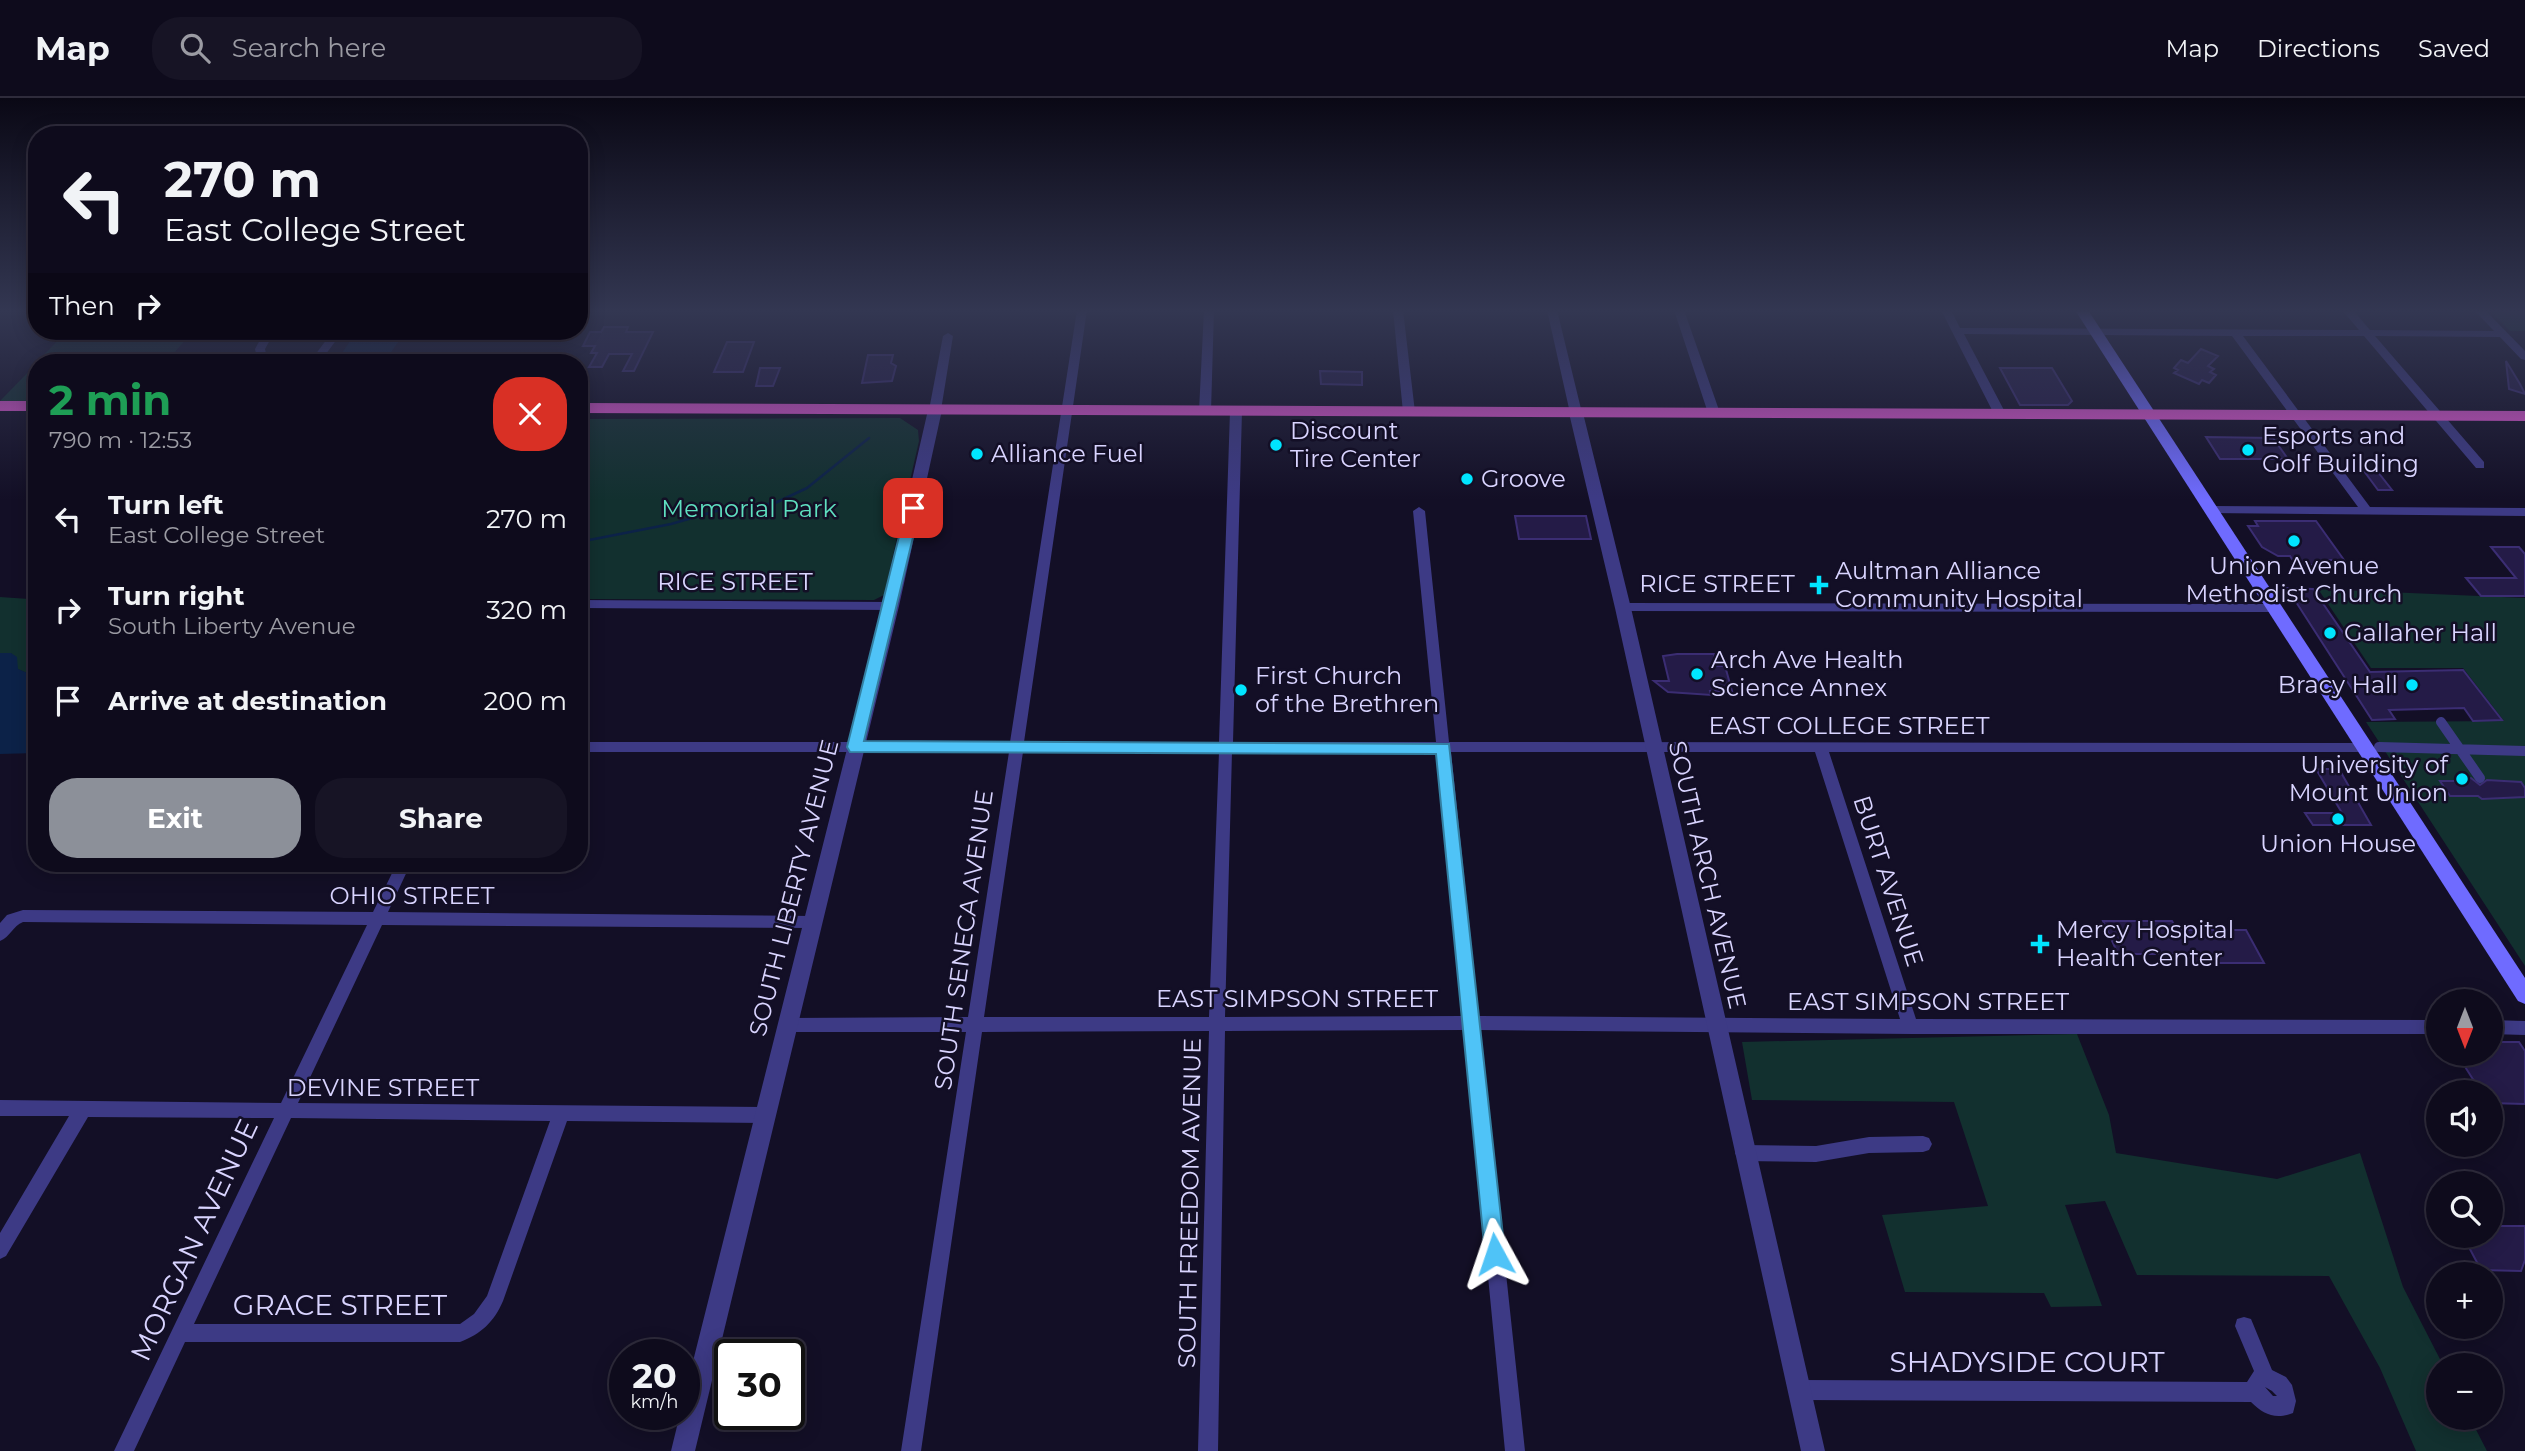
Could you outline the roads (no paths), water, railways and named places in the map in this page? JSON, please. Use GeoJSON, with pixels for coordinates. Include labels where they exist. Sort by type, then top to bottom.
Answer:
{"type":"FeatureCollection","features":[{"type":"Feature","properties":{"kind":"highway"},"geometry":{"type":"LineString","coordinates":[[0,406],[28,406]]}},
{"type":"Feature","properties":{"kind":"highway"},"geometry":{"type":"LineString","coordinates":[[588,408],[2525,416]]}},
{"type":"Feature","properties":{"kind":"main road"},"geometry":{"type":"LineString","coordinates":[[2123,373],[2274,608],[2371,747],[2525,995]]}},
{"type":"Feature","properties":{"kind":"street","name":"SOUTH LIBERTY AVENUE"},"geometry":{"type":"LineString","coordinates":[[682,1451],[891,606],[941,373]]}},
{"type":"Feature","properties":{"kind":"street","name":"SOUTH SENECA AVENUE"},"geometry":{"type":"LineString","coordinates":[[911,1451],[1073,373]]}},
{"type":"Feature","properties":{"kind":"street"},"geometry":{"type":"LineString","coordinates":[[1205,411],[1206,373]]}},
{"type":"Feature","properties":{"kind":"street"},"geometry":{"type":"LineString","coordinates":[[1405,373],[1409,412]]}},
{"type":"Feature","properties":{"kind":"street","name":"SOUTH ARCH AVENUE"},"geometry":{"type":"LineString","coordinates":[[1567,373],[1623,607],[1813,1451]]}},
{"type":"Feature","properties":{"kind":"street"},"geometry":{"type":"LineString","coordinates":[[1700,373],[1713,413]]}},
{"type":"Feature","properties":{"kind":"street"},"geometry":{"type":"LineString","coordinates":[[1979,373],[2000,414]]}},
{"type":"Feature","properties":{"kind":"street"},"geometry":{"type":"LineString","coordinates":[[2266,373],[2367,511]]}},
{"type":"Feature","properties":{"kind":"street"},"geometry":{"type":"LineString","coordinates":[[2402,373],[2480,465]]}},
{"type":"Feature","properties":{"kind":"street","name":"SOUTH FREEDOM AVENUE"},"geometry":{"type":"LineString","coordinates":[[1208,1451],[1217,1024],[1236,411]]}},
{"type":"Feature","properties":{"kind":"street"},"geometry":{"type":"LineString","coordinates":[[2211,510],[2525,512]]}},
{"type":"Feature","properties":{"kind":"street"},"geometry":{"type":"LineString","coordinates":[[1419,511],[1514,1451]]}},
{"type":"Feature","properties":{"kind":"street","name":"RICE STREET"},"geometry":{"type":"LineString","coordinates":[[588,604],[891,606]]}},
{"type":"Feature","properties":{"kind":"street","name":"RICE STREET"},"geometry":{"type":"LineString","coordinates":[[1623,607],[2274,608]]}},
{"type":"Feature","properties":{"kind":"street"},"geometry":{"type":"LineString","coordinates":[[2441,722],[2480,778]]}},
{"type":"Feature","properties":{"kind":"street","name":"EAST COLLEGE STREET"},"geometry":{"type":"LineString","coordinates":[[588,747],[2371,747]]}},
{"type":"Feature","properties":{"kind":"street"},"geometry":{"type":"LineString","coordinates":[[2371,747],[2522,748]]}},
{"type":"Feature","properties":{"kind":"street","name":"BURT AVENUE"},"geometry":{"type":"LineString","coordinates":[[1821,748],[1911,1027]]}},
{"type":"Feature","properties":{"kind":"street","name":"MORGAN AVENUE"},"geometry":{"type":"LineString","coordinates":[[124,1451],[399,872]]}},
{"type":"Feature","properties":{"kind":"street","name":"OHIO STREET"},"geometry":{"type":"LineString","coordinates":[[0,934],[12,920],[23,916],[813,922]]}},
{"type":"Feature","properties":{"kind":"street","name":"EAST SIMPSON STREET"},"geometry":{"type":"LineString","coordinates":[[787,1025],[2426,1027]]}},
{"type":"Feature","properties":{"kind":"street"},"geometry":{"type":"LineString","coordinates":[[2503,1027],[2525,1028]]}},
{"type":"Feature","properties":{"kind":"street","name":"DEVINE STREET"},"geometry":{"type":"LineString","coordinates":[[0,1108],[765,1115]]}},
{"type":"Feature","properties":{"kind":"street"},"geometry":{"type":"LineString","coordinates":[[0,1250],[83,1109]]}},
{"type":"Feature","properties":{"kind":"street","name":"GRACE STREET"},"geometry":{"type":"LineString","coordinates":[[182,1333],[460,1333],[471,1329],[485,1317],[494,1301],[561,1113]]}},
{"type":"Feature","properties":{"kind":"street"},"geometry":{"type":"LineString","coordinates":[[1744,1153],[1816,1154],[1869,1145],[1923,1144]]}},
{"type":"Feature","properties":{"kind":"street","name":"SHADYSIDE COURT"},"geometry":{"type":"LineString","coordinates":[[1799,1390],[2261,1384],[2244,1326]]}},
{"type":"Feature","properties":{"kind":"water"},"geometry":{"type":"Polygon","coordinates":[[[0,653],[11,653],[17,657],[18,669],[28,673],[28,753],[0,754],[0,653]]]}},
{"type":"Feature","properties":{"kind":"waterway"},"geometry":{"type":"LineString","coordinates":[[588,540],[671,524],[720,510],[775,503],[807,488],[869,438]]}},
{"type":"Feature","properties":{"kind":"place","name":"Discount Tire Center"},"geometry":{"type":"Point","coordinates":[1276,445]}},
{"type":"Feature","properties":{"kind":"place","name":"Esports and Golf Building"},"geometry":{"type":"Point","coordinates":[2248,450]}},
{"type":"Feature","properties":{"kind":"place","name":"Alliance Fuel"},"geometry":{"type":"Point","coordinates":[977,454]}},
{"type":"Feature","properties":{"kind":"place","name":"Groove"},"geometry":{"type":"Point","coordinates":[1467,479]}},
{"type":"Feature","properties":{"kind":"place","name":"Union Avenue Methodist Church"},"geometry":{"type":"Point","coordinates":[2294,541]}},
{"type":"Feature","properties":{"kind":"place","name":"Aultman Alliance Community Hospital"},"geometry":{"type":"Point","coordinates":[1819,585]}},
{"type":"Feature","properties":{"kind":"place","name":"Gallaher Hall"},"geometry":{"type":"Point","coordinates":[2330,633]}},
{"type":"Feature","properties":{"kind":"place","name":"Arch Ave Health Science Annex"},"geometry":{"type":"Point","coordinates":[1697,674]}},
{"type":"Feature","properties":{"kind":"place","name":"Bracy Hall"},"geometry":{"type":"Point","coordinates":[2412,685]}},
{"type":"Feature","properties":{"kind":"place","name":"First Church of the Brethren"},"geometry":{"type":"Point","coordinates":[1241,690]}},
{"type":"Feature","properties":{"kind":"place","name":"University of Mount Union"},"geometry":{"type":"Point","coordinates":[2462,779]}},
{"type":"Feature","properties":{"kind":"place","name":"Union House"},"geometry":{"type":"Point","coordinates":[2338,819]}},
{"type":"Feature","properties":{"kind":"place","name":"Mercy Hospital Health Center"},"geometry":{"type":"Point","coordinates":[2040,944]}},
{"type":"Feature","properties":{"kind":"park label","name":"Memorial Park"},"geometry":{"type":"Point","coordinates":[749,509]}}]}
